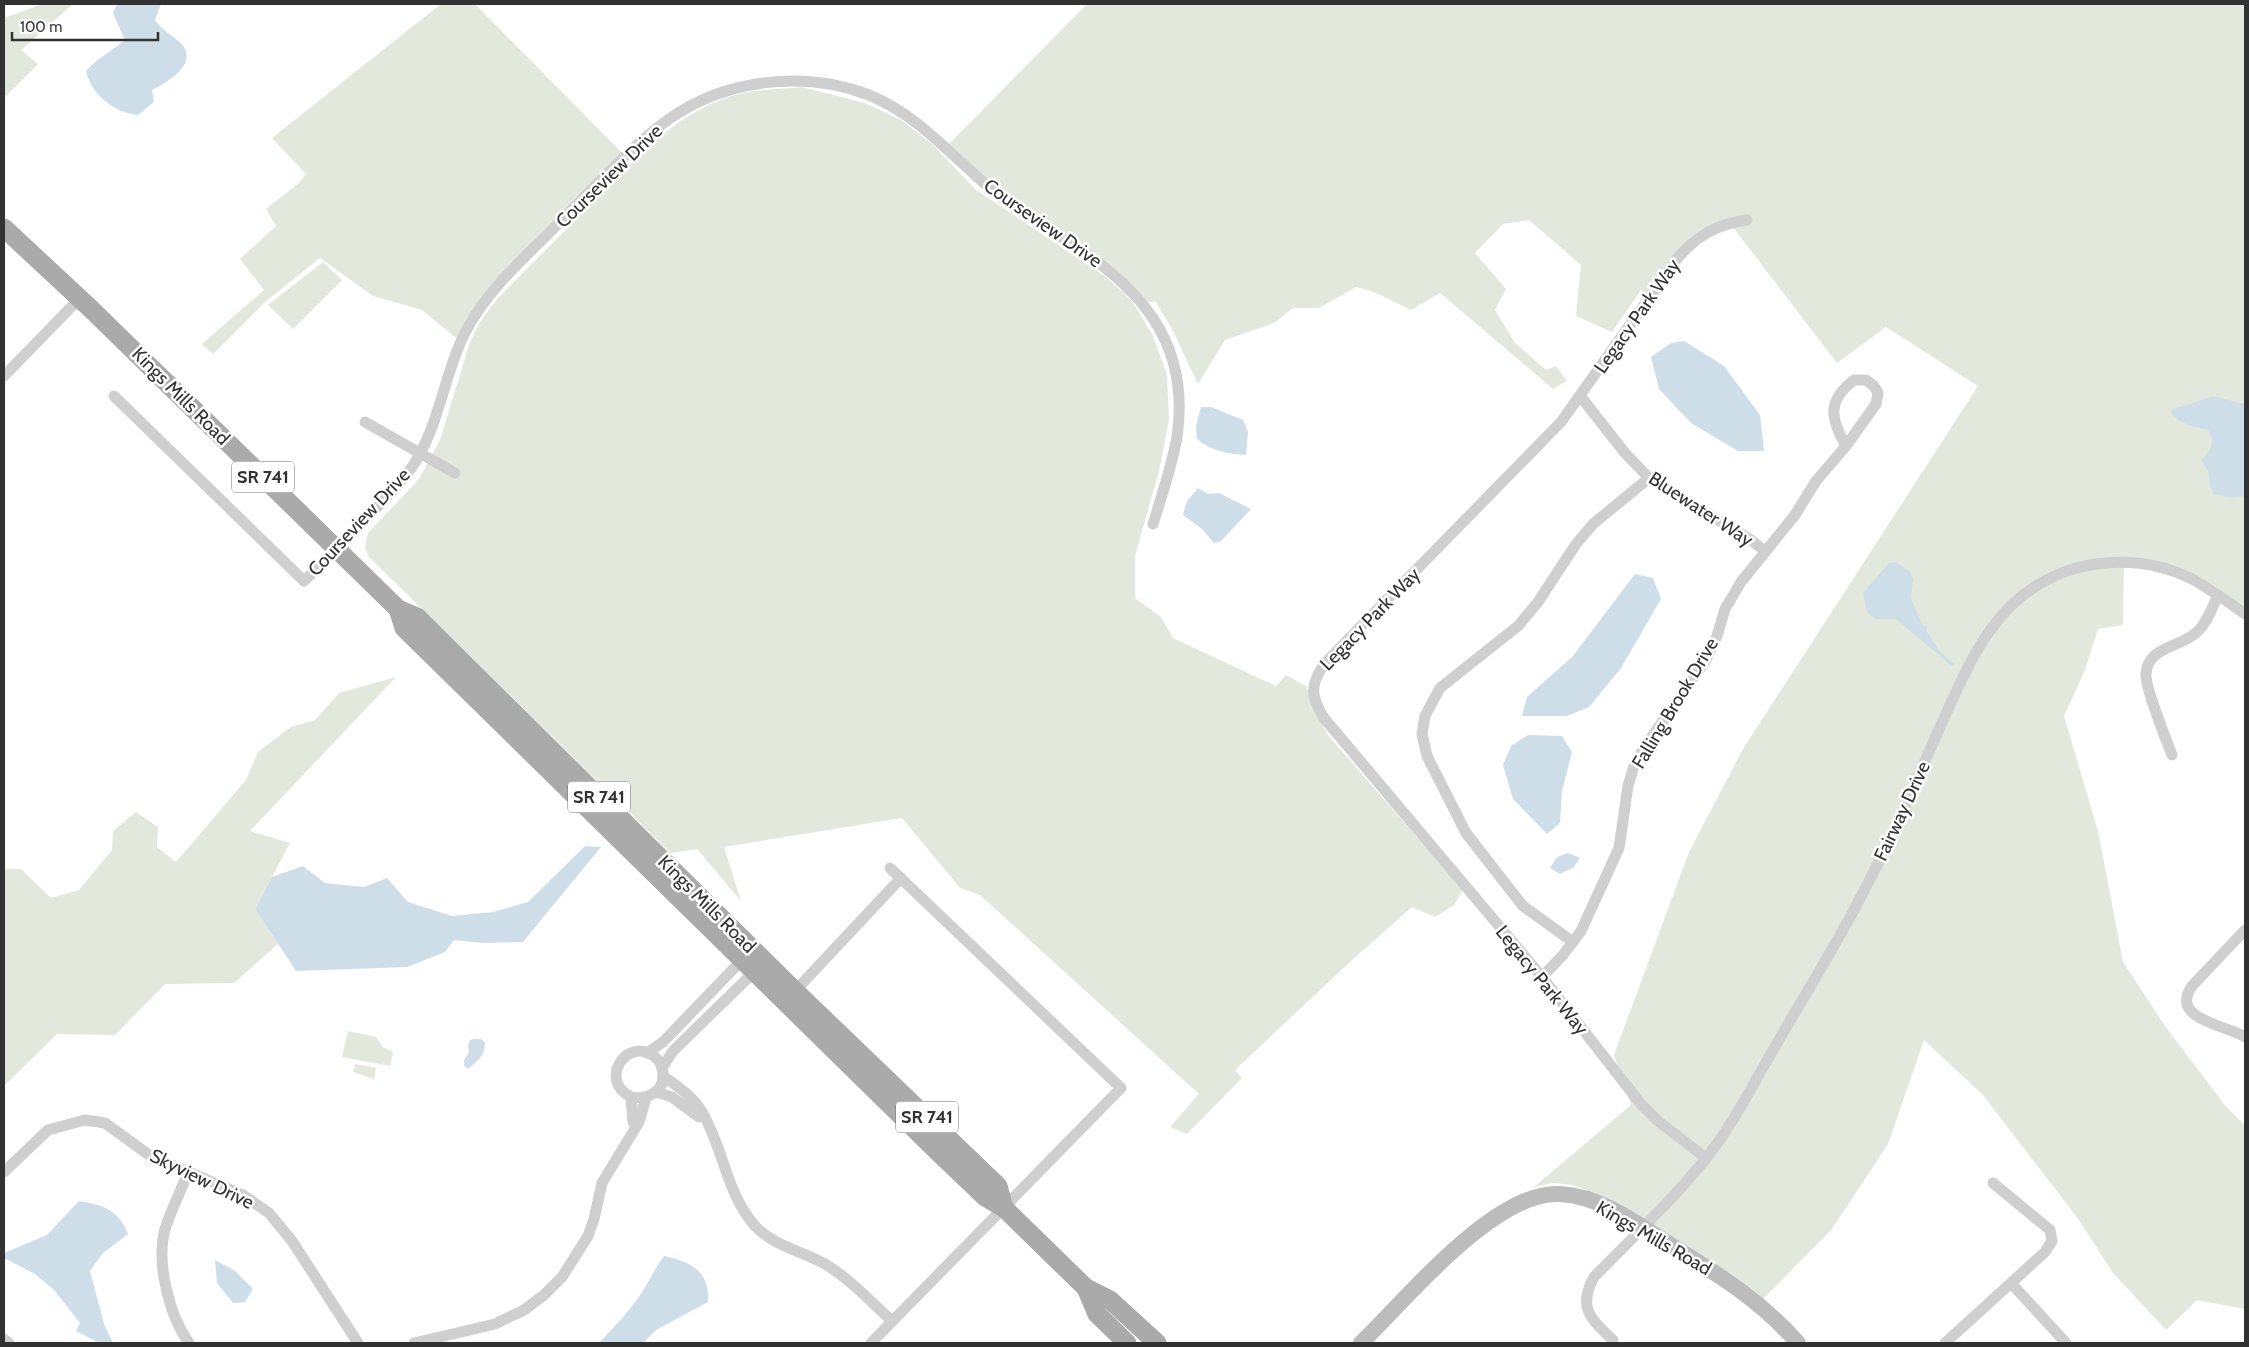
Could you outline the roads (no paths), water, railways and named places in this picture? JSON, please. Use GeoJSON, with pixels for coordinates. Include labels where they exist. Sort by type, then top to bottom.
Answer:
{"type":"FeatureCollection","features":[{"type":"Feature","properties":{"kind":"main road","name":"Kings Mills Road"},"geometry":{"type":"LineString","coordinates":[[4,228],[80,298],[398,609],[417,617],[795,991],[998,1186],[1004,1208]]}},
{"type":"Feature","properties":{"kind":"main road","name":"Kings Mills Road"},"geometry":{"type":"LineString","coordinates":[[398,609],[404,628],[747,967],[984,1197],[1004,1208],[1086,1288],[1110,1300],[1157,1343]]}},
{"type":"Feature","properties":{"kind":"main road","name":"Kings Mills Road"},"geometry":{"type":"LineString","coordinates":[[1086,1288],[1097,1314],[1127,1343]]}},
{"type":"Feature","properties":{"kind":"street","name":"Courseview Drive"},"geometry":{"type":"LineString","coordinates":[[114,396],[304,581],[387,497],[406,475],[432,430],[461,342],[479,309],[518,265],[637,145],[672,117],[710,96],[739,87],[768,82],[805,81],[856,91],[890,105],[915,120],[1014,208],[1101,263],[1129,287],[1144,304],[1171,356],[1178,393],[1177,437],[1153,524]]}},
{"type":"Feature","properties":{"kind":"street","name":"Legacy Park Way"},"geometry":{"type":"LineString","coordinates":[[1706,1158],[1658,1121],[1640,1103],[1542,978],[1324,718],[1315,704],[1313,689],[1316,676],[1325,663],[1561,422],[1581,397],[1676,260],[1690,243],[1712,229],[1729,222],[1747,220]]}},
{"type":"Feature","properties":{"kind":"street"},"geometry":{"type":"LineString","coordinates":[[4,376],[80,298]]}},
{"type":"Feature","properties":{"kind":"street","name":"Falling Brook Drive"},"geometry":{"type":"LineString","coordinates":[[1542,978],[1581,932],[1620,848],[1628,786],[1634,766],[1644,748],[1706,660],[1717,636],[1725,609],[1741,582],[1795,515],[1816,481],[1846,446],[1876,404],[1878,394],[1874,386],[1866,380],[1854,380],[1835,400],[1833,413],[1835,427],[1846,446]]}},
{"type":"Feature","properties":{"kind":"street","name":"Bluewater Way"},"geometry":{"type":"LineString","coordinates":[[1581,397],[1625,454],[1649,478],[1751,540],[1765,551]]}},
{"type":"Feature","properties":{"kind":"street"},"geometry":{"type":"LineString","coordinates":[[365,422],[455,473]]}},
{"type":"Feature","properties":{"kind":"street"},"geometry":{"type":"LineString","coordinates":[[1573,942],[1524,906],[1466,833],[1427,756],[1422,734],[1425,716],[1440,688],[1518,626],[1538,602],[1576,544],[1593,524],[1649,478]]}},
{"type":"Feature","properties":{"kind":"street","name":"Fairway Drive"},"geometry":{"type":"LineString","coordinates":[[1613,1342],[1589,1313],[1586,1290],[1594,1277],[1706,1158],[1724,1135],[1849,920],[1870,881],[1968,668],[1986,636],[2009,607],[2026,593],[2058,574],[2079,567],[2101,563],[2146,564],[2191,579],[2245,614]]}},
{"type":"Feature","properties":{"kind":"street"},"geometry":{"type":"LineString","coordinates":[[2172,755],[2147,680],[2148,665],[2155,654],[2196,633],[2206,621],[2218,595]]}},
{"type":"Feature","properties":{"kind":"street"},"geometry":{"type":"LineString","coordinates":[[871,1343],[1121,1088],[890,868]]}},
{"type":"Feature","properties":{"kind":"street"},"geometry":{"type":"LineString","coordinates":[[795,991],[901,878]]}},
{"type":"Feature","properties":{"kind":"street"},"geometry":{"type":"LineString","coordinates":[[2245,930],[2192,986],[2187,998],[2190,1011],[2199,1019],[2245,1037]]}},
{"type":"Feature","properties":{"kind":"street"},"geometry":{"type":"LineString","coordinates":[[646,1053],[663,1042],[747,967]]}},
{"type":"Feature","properties":{"kind":"street"},"geometry":{"type":"LineString","coordinates":[[414,1343],[445,1340],[495,1324],[524,1310],[544,1295],[562,1276],[588,1236],[602,1183],[639,1122],[673,1051],[747,967]]}},
{"type":"Feature","properties":{"kind":"street"},"geometry":{"type":"LineString","coordinates":[[633,1131],[634,1110],[631,1097],[620,1088],[616,1074],[621,1061],[631,1053],[646,1053],[659,1061],[663,1072],[702,1111],[719,1145],[731,1189],[756,1227],[774,1240],[824,1263],[844,1277],[892,1321]]}},
{"type":"Feature","properties":{"kind":"street"},"geometry":{"type":"LineString","coordinates":[[631,1097],[651,1095],[672,1097],[709,1125]]}},
{"type":"Feature","properties":{"kind":"street","name":"Skyview Drive"},"geometry":{"type":"LineString","coordinates":[[4,1172],[48,1130],[85,1120],[105,1123],[149,1155],[243,1194],[268,1213],[292,1241],[358,1343]]}},
{"type":"Feature","properties":{"kind":"street"},"geometry":{"type":"LineString","coordinates":[[188,1172],[165,1230],[162,1264],[170,1303],[180,1330],[189,1343]]}},
{"type":"Feature","properties":{"kind":"street"},"geometry":{"type":"LineString","coordinates":[[1945,1343],[2045,1252],[2052,1241],[2052,1236],[2044,1224],[1993,1183]]}},
{"type":"Feature","properties":{"kind":"street","name":"Kings Mills Road"},"geometry":{"type":"LineString","coordinates":[[1361,1343],[1465,1241],[1507,1210],[1527,1200],[1552,1194],[1576,1196],[1604,1206],[1642,1227],[1740,1289],[1776,1319],[1798,1343]]}},
{"type":"Feature","properties":{"kind":"street"},"geometry":{"type":"LineString","coordinates":[[2011,1283],[2066,1343]]}},
{"type":"Feature","properties":{"kind":"street"},"geometry":{"type":"LineString","coordinates":[[4,1339],[9,1343]]}}]}
